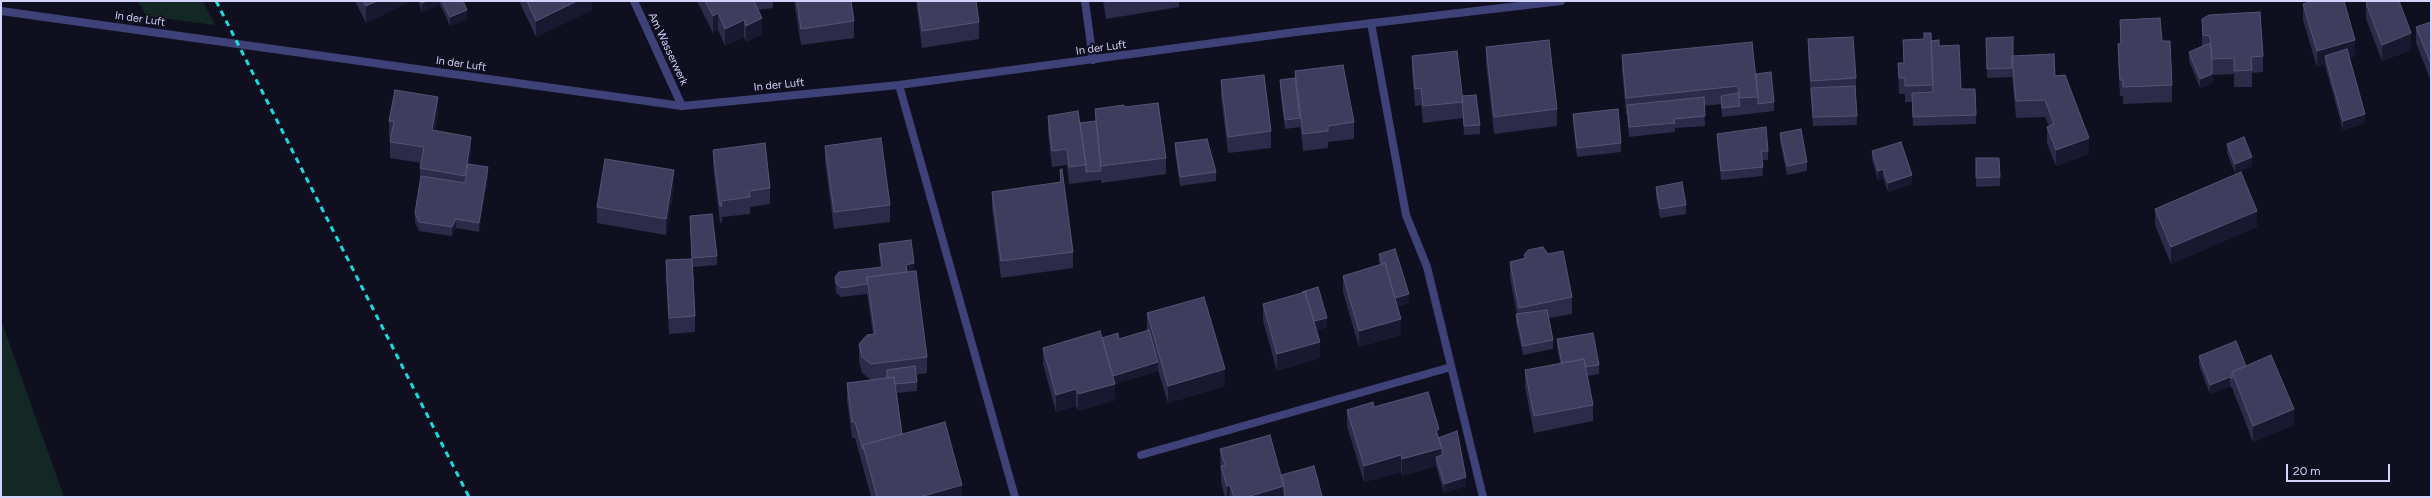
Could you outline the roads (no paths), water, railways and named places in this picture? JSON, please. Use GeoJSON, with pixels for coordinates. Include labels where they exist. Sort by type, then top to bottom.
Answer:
{"type":"FeatureCollection","features":[{"type":"Feature","properties":{"kind":"street","name":"Am Wasserwerk"},"geometry":{"type":"LineString","coordinates":[[634,1],[682,106]]}},
{"type":"Feature","properties":{"kind":"street"},"geometry":{"type":"LineString","coordinates":[[1085,1],[1093,60]]}},
{"type":"Feature","properties":{"kind":"street","name":"In der Luft"},"geometry":{"type":"LineString","coordinates":[[1,11],[682,106],[899,85],[1371,23],[1561,1]]}},
{"type":"Feature","properties":{"kind":"street"},"geometry":{"type":"LineString","coordinates":[[1371,23],[1406,215],[1427,266],[1483,497]]}},
{"type":"Feature","properties":{"kind":"street"},"geometry":{"type":"LineString","coordinates":[[899,85],[1015,497]]}},
{"type":"Feature","properties":{"kind":"street"},"geometry":{"type":"LineString","coordinates":[[1141,455],[1451,367]]}},
{"type":"Feature","properties":{"kind":"railway"},"geometry":{"type":"LineString","coordinates":[[216,1],[469,497]]}}]}
